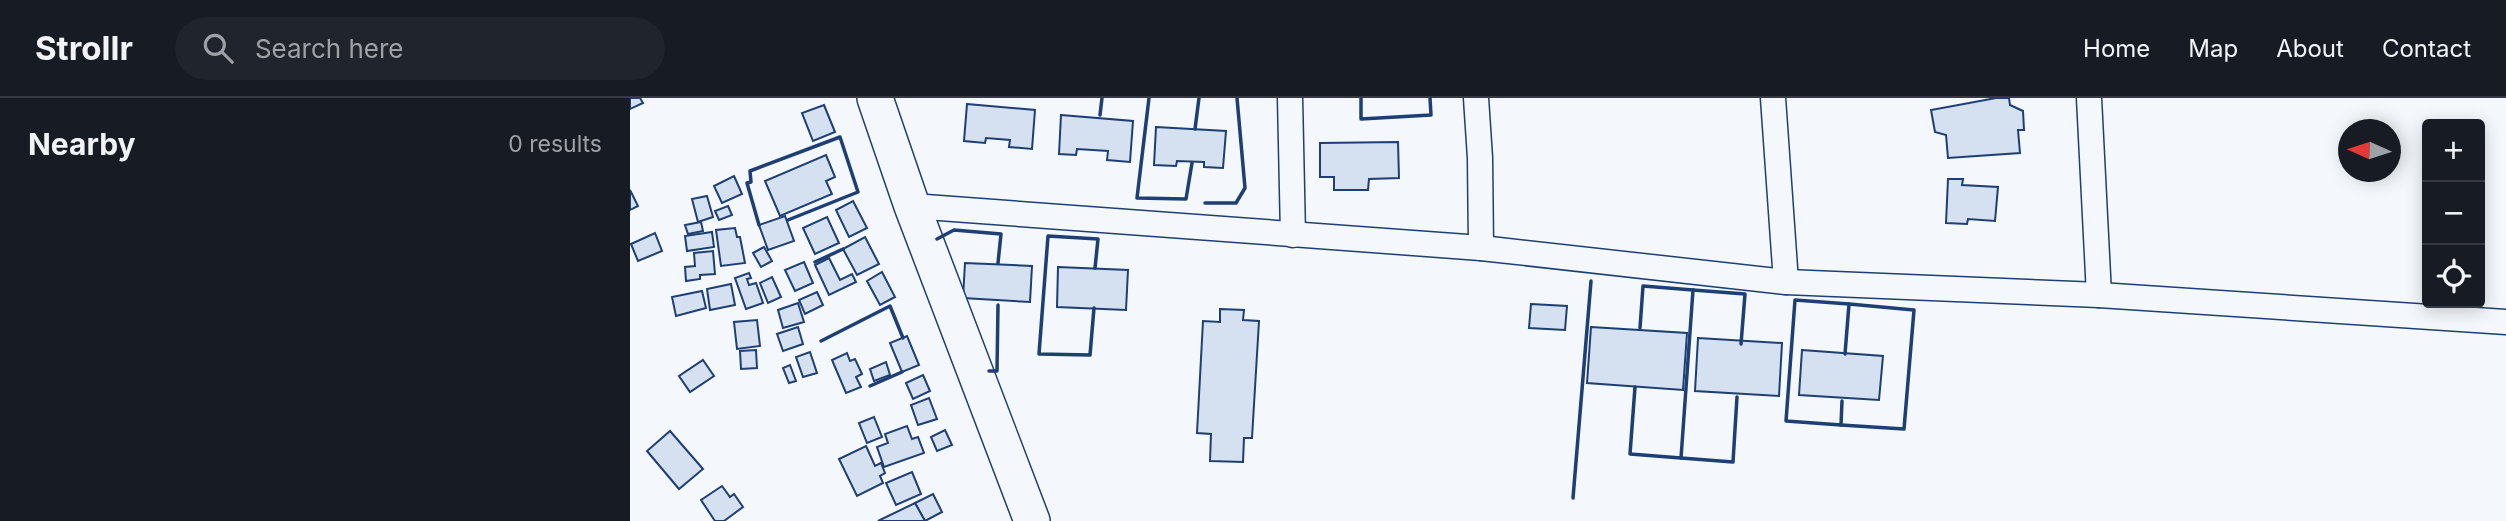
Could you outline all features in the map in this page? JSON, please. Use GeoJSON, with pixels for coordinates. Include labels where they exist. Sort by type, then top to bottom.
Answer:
{"type":"FeatureCollection","features":[{"type":"Feature","properties":{"kind":"street"},"geometry":{"type":"LineString","coordinates":[[874,98],[1031,521]]}},
{"type":"Feature","properties":{"kind":"street"},"geometry":{"type":"LineString","coordinates":[[1290,98],[1293,235]]}},
{"type":"Feature","properties":{"kind":"street"},"geometry":{"type":"LineString","coordinates":[[1476,98],[1481,248]]}},
{"type":"Feature","properties":{"kind":"street"},"geometry":{"type":"LineString","coordinates":[[1773,98],[1786,282]]}},
{"type":"Feature","properties":{"kind":"street"},"geometry":{"type":"LineString","coordinates":[[2089,98],[2099,295]]}},
{"type":"Feature","properties":{"kind":"street"},"geometry":{"type":"LineString","coordinates":[[912,206],[1481,248],[1786,282],[2099,295],[2506,322]]}},
{"type":"Feature","properties":{"kind":"building"},"geometry":{"type":"Polygon","coordinates":[[[630,98],[640,98],[643,103],[630,109],[630,98]]]}},
{"type":"Feature","properties":{"kind":"building"},"geometry":{"type":"Polygon","coordinates":[[[2009,98],[2010,105],[2023,111],[2024,130],[2018,130],[2020,153],[1948,158],[1946,135],[1935,132],[1931,110],[2009,98]]]}},
{"type":"Feature","properties":{"kind":"building"},"geometry":{"type":"Polygon","coordinates":[[[967,104],[1035,110],[1032,149],[1009,147],[1010,140],[986,138],[985,143],[964,141],[967,104]]]}},
{"type":"Feature","properties":{"kind":"building"},"geometry":{"type":"Polygon","coordinates":[[[824,105],[835,132],[813,141],[802,113],[824,105]]]}},
{"type":"Feature","properties":{"kind":"building"},"geometry":{"type":"Polygon","coordinates":[[[1061,115],[1133,121],[1130,162],[1107,160],[1108,151],[1077,149],[1076,155],[1059,154],[1061,115]]]}},
{"type":"Feature","properties":{"kind":"building"},"geometry":{"type":"Polygon","coordinates":[[[1156,127],[1226,131],[1223,168],[1204,167],[1204,162],[1177,161],[1176,166],[1154,165],[1156,127]]]}},
{"type":"Feature","properties":{"kind":"building"},"geometry":{"type":"Polygon","coordinates":[[[1398,142],[1399,178],[1369,179],[1368,190],[1334,190],[1334,177],[1320,177],[1320,143],[1398,142]]]}},
{"type":"Feature","properties":{"kind":"building"},"geometry":{"type":"Polygon","coordinates":[[[826,155],[835,177],[826,181],[832,194],[780,216],[765,181],[826,155]]]}},
{"type":"Feature","properties":{"kind":"building"},"geometry":{"type":"Polygon","coordinates":[[[734,176],[742,194],[722,203],[714,186],[734,176]]]}},
{"type":"Feature","properties":{"kind":"building"},"geometry":{"type":"Polygon","coordinates":[[[1948,179],[1963,179],[1962,185],[1998,187],[1995,221],[1968,219],[1967,224],[1946,223],[1948,179]]]}},
{"type":"Feature","properties":{"kind":"building"},"geometry":{"type":"Polygon","coordinates":[[[630,190],[638,206],[630,210],[630,190]]]}},
{"type":"Feature","properties":{"kind":"building"},"geometry":{"type":"Polygon","coordinates":[[[707,196],[713,217],[698,222],[692,199],[707,196]]]}},
{"type":"Feature","properties":{"kind":"building"},"geometry":{"type":"Polygon","coordinates":[[[853,201],[867,228],[849,237],[836,210],[853,201]]]}},
{"type":"Feature","properties":{"kind":"building"},"geometry":{"type":"Polygon","coordinates":[[[728,206],[732,215],[719,220],[715,211],[728,206]]]}},
{"type":"Feature","properties":{"kind":"building"},"geometry":{"type":"Polygon","coordinates":[[[785,216],[794,241],[768,250],[759,225],[785,216]]]}},
{"type":"Feature","properties":{"kind":"building"},"geometry":{"type":"Polygon","coordinates":[[[827,217],[839,243],[815,254],[803,228],[827,217]]]}},
{"type":"Feature","properties":{"kind":"building"},"geometry":{"type":"Polygon","coordinates":[[[701,222],[703,231],[688,234],[685,225],[701,222]]]}},
{"type":"Feature","properties":{"kind":"building"},"geometry":{"type":"Polygon","coordinates":[[[735,228],[737,237],[740,237],[745,263],[721,266],[716,230],[735,228]]]}},
{"type":"Feature","properties":{"kind":"building"},"geometry":{"type":"Polygon","coordinates":[[[712,232],[714,247],[687,251],[685,236],[712,232]]]}},
{"type":"Feature","properties":{"kind":"building"},"geometry":{"type":"Polygon","coordinates":[[[655,233],[662,251],[638,261],[631,244],[655,233]]]}},
{"type":"Feature","properties":{"kind":"building"},"geometry":{"type":"Polygon","coordinates":[[[865,237],[879,264],[857,275],[843,249],[865,237]]]}},
{"type":"Feature","properties":{"kind":"building"},"geometry":{"type":"Polygon","coordinates":[[[764,247],[772,261],[761,267],[753,253],[764,247]]]}},
{"type":"Feature","properties":{"kind":"building"},"geometry":{"type":"Polygon","coordinates":[[[713,251],[715,274],[700,275],[700,279],[686,281],[685,267],[695,266],[694,253],[713,251]]]}},
{"type":"Feature","properties":{"kind":"building"},"geometry":{"type":"Polygon","coordinates":[[[829,258],[840,280],[852,274],[856,282],[829,295],[815,265],[829,258]]]}},
{"type":"Feature","properties":{"kind":"building"},"geometry":{"type":"Polygon","coordinates":[[[804,262],[813,283],[795,291],[785,270],[804,262]]]}},
{"type":"Feature","properties":{"kind":"building"},"geometry":{"type":"Polygon","coordinates":[[[965,263],[1032,266],[1030,302],[963,298],[965,263]]]}},
{"type":"Feature","properties":{"kind":"building"},"geometry":{"type":"Polygon","coordinates":[[[1058,267],[1128,270],[1126,310],[1057,307],[1058,267]]]}},
{"type":"Feature","properties":{"kind":"building"},"geometry":{"type":"Polygon","coordinates":[[[882,272],[895,297],[880,305],[867,281],[882,272]]]}},
{"type":"Feature","properties":{"kind":"building"},"geometry":{"type":"Polygon","coordinates":[[[749,273],[749,285],[756,283],[763,303],[746,309],[735,278],[749,273]]]}},
{"type":"Feature","properties":{"kind":"building"},"geometry":{"type":"Polygon","coordinates":[[[772,277],[781,297],[768,303],[760,283],[772,277]]]}},
{"type":"Feature","properties":{"kind":"building"},"geometry":{"type":"Polygon","coordinates":[[[731,284],[735,305],[710,310],[707,289],[731,284]]]}},
{"type":"Feature","properties":{"kind":"building"},"geometry":{"type":"Polygon","coordinates":[[[702,291],[706,308],[676,316],[672,297],[702,291]]]}},
{"type":"Feature","properties":{"kind":"building"},"geometry":{"type":"Polygon","coordinates":[[[817,292],[823,305],[805,314],[799,300],[817,292]]]}},
{"type":"Feature","properties":{"kind":"building"},"geometry":{"type":"Polygon","coordinates":[[[798,303],[804,322],[783,328],[778,310],[798,303]]]}},
{"type":"Feature","properties":{"kind":"building"},"geometry":{"type":"Polygon","coordinates":[[[1531,304],[1567,306],[1565,330],[1529,328],[1531,304]]]}},
{"type":"Feature","properties":{"kind":"building"},"geometry":{"type":"Polygon","coordinates":[[[1220,309],[1244,310],[1243,320],[1259,321],[1252,438],[1244,438],[1243,462],[1210,461],[1211,434],[1197,433],[1203,321],[1220,322],[1220,309]]]}},
{"type":"Feature","properties":{"kind":"building"},"geometry":{"type":"Polygon","coordinates":[[[757,320],[760,346],[737,349],[734,322],[757,320]]]}},
{"type":"Feature","properties":{"kind":"building"},"geometry":{"type":"Polygon","coordinates":[[[798,327],[803,344],[783,351],[777,334],[798,327]]]}},
{"type":"Feature","properties":{"kind":"building"},"geometry":{"type":"Polygon","coordinates":[[[1591,327],[1687,333],[1683,390],[1587,383],[1591,327]]]}},
{"type":"Feature","properties":{"kind":"building"},"geometry":{"type":"Polygon","coordinates":[[[907,336],[919,365],[902,372],[890,343],[907,336]]]}},
{"type":"Feature","properties":{"kind":"building"},"geometry":{"type":"Polygon","coordinates":[[[1698,338],[1782,343],[1779,396],[1695,391],[1698,338]]]}},
{"type":"Feature","properties":{"kind":"building"},"geometry":{"type":"Polygon","coordinates":[[[756,350],[757,368],[741,369],[740,351],[756,350]]]}},
{"type":"Feature","properties":{"kind":"building"},"geometry":{"type":"Polygon","coordinates":[[[1802,350],[1883,356],[1879,400],[1799,395],[1802,350]]]}},
{"type":"Feature","properties":{"kind":"building"},"geometry":{"type":"Polygon","coordinates":[[[810,352],[817,373],[803,377],[796,357],[810,352]]]}},
{"type":"Feature","properties":{"kind":"building"},"geometry":{"type":"Polygon","coordinates":[[[847,353],[850,361],[855,359],[862,374],[856,377],[861,387],[846,393],[832,360],[847,353]]]}},
{"type":"Feature","properties":{"kind":"building"},"geometry":{"type":"Polygon","coordinates":[[[703,360],[714,376],[690,392],[679,376],[703,360]]]}},
{"type":"Feature","properties":{"kind":"building"},"geometry":{"type":"Polygon","coordinates":[[[886,362],[890,375],[874,381],[870,369],[886,362]]]}},
{"type":"Feature","properties":{"kind":"building"},"geometry":{"type":"Polygon","coordinates":[[[790,365],[796,381],[789,383],[783,368],[790,365]]]}},
{"type":"Feature","properties":{"kind":"building"},"geometry":{"type":"Polygon","coordinates":[[[923,375],[930,391],[913,399],[906,383],[923,375]]]}},
{"type":"Feature","properties":{"kind":"building"},"geometry":{"type":"Polygon","coordinates":[[[929,398],[937,419],[918,425],[911,405],[929,398]]]}},
{"type":"Feature","properties":{"kind":"building"},"geometry":{"type":"Polygon","coordinates":[[[874,417],[882,437],[867,443],[859,423],[874,417]]]}},
{"type":"Feature","properties":{"kind":"building"},"geometry":{"type":"Polygon","coordinates":[[[907,426],[912,439],[918,437],[924,453],[884,467],[877,447],[888,443],[885,434],[907,426]]]}},
{"type":"Feature","properties":{"kind":"building"},"geometry":{"type":"Polygon","coordinates":[[[945,430],[952,445],[937,451],[931,437],[945,430]]]}},
{"type":"Feature","properties":{"kind":"building"},"geometry":{"type":"Polygon","coordinates":[[[670,431],[703,469],[679,489],[647,451],[670,431]]]}},
{"type":"Feature","properties":{"kind":"building"},"geometry":{"type":"Polygon","coordinates":[[[866,446],[875,466],[881,463],[885,473],[880,476],[883,483],[857,496],[839,459],[866,446]]]}},
{"type":"Feature","properties":{"kind":"building"},"geometry":{"type":"Polygon","coordinates":[[[912,472],[921,494],[896,505],[886,483],[912,472]]]}},
{"type":"Feature","properties":{"kind":"building"},"geometry":{"type":"Polygon","coordinates":[[[722,486],[730,497],[734,494],[743,507],[724,521],[715,521],[701,500],[722,486]]]}},
{"type":"Feature","properties":{"kind":"building"},"geometry":{"type":"Polygon","coordinates":[[[933,494],[942,512],[925,521],[915,503],[933,494]]]}},
{"type":"Feature","properties":{"kind":"building"},"geometry":{"type":"Polygon","coordinates":[[[915,503],[925,521],[878,521],[915,503]]]}},
{"type":"Feature","properties":{"kind":"wall"},"geometry":{"type":"LineString","coordinates":[[1100,115],[1102,98]]}},
{"type":"Feature","properties":{"kind":"wall"},"geometry":{"type":"LineString","coordinates":[[1149,98],[1137,198],[1186,199],[1192,163]]}},
{"type":"Feature","properties":{"kind":"wall"},"geometry":{"type":"LineString","coordinates":[[1195,129],[1199,98]]}},
{"type":"Feature","properties":{"kind":"wall"},"geometry":{"type":"LineString","coordinates":[[1205,203],[1236,203],[1245,188],[1237,98]]}},
{"type":"Feature","properties":{"kind":"wall"},"geometry":{"type":"LineString","coordinates":[[1361,98],[1361,119],[1431,115],[1430,98]]}},
{"type":"Feature","properties":{"kind":"wall"},"geometry":{"type":"LineString","coordinates":[[759,225],[747,183],[751,182],[750,171],[840,137],[858,192],[788,220]]}},
{"type":"Feature","properties":{"kind":"wall"},"geometry":{"type":"LineString","coordinates":[[937,239],[954,230],[1001,234],[998,263]]}},
{"type":"Feature","properties":{"kind":"wall"},"geometry":{"type":"LineString","coordinates":[[1094,308],[1090,355],[1039,354],[1048,236],[1098,239],[1095,268]]}},
{"type":"Feature","properties":{"kind":"wall"},"geometry":{"type":"LineString","coordinates":[[815,262],[843,249]]}},
{"type":"Feature","properties":{"kind":"wall"},"geometry":{"type":"LineString","coordinates":[[1573,498],[1591,281]]}},
{"type":"Feature","properties":{"kind":"wall"},"geometry":{"type":"LineString","coordinates":[[1635,387],[1630,454],[1681,458],[1693,290],[1643,286],[1640,328]]}},
{"type":"Feature","properties":{"kind":"wall"},"geometry":{"type":"LineString","coordinates":[[1693,290],[1745,294],[1741,344]]}},
{"type":"Feature","properties":{"kind":"wall"},"geometry":{"type":"LineString","coordinates":[[1842,401],[1841,425],[1786,421],[1795,300],[1849,304],[1845,354]]}},
{"type":"Feature","properties":{"kind":"wall"},"geometry":{"type":"LineString","coordinates":[[1841,425],[1904,429],[1914,310],[1849,304]]}},
{"type":"Feature","properties":{"kind":"wall"},"geometry":{"type":"LineString","coordinates":[[989,371],[997,371],[998,305]]}},
{"type":"Feature","properties":{"kind":"wall"},"geometry":{"type":"LineString","coordinates":[[821,341],[890,306],[903,338]]}},
{"type":"Feature","properties":{"kind":"wall"},"geometry":{"type":"LineString","coordinates":[[870,386],[902,372]]}},
{"type":"Feature","properties":{"kind":"wall"},"geometry":{"type":"LineString","coordinates":[[1681,458],[1733,462],[1737,397]]}}]}
